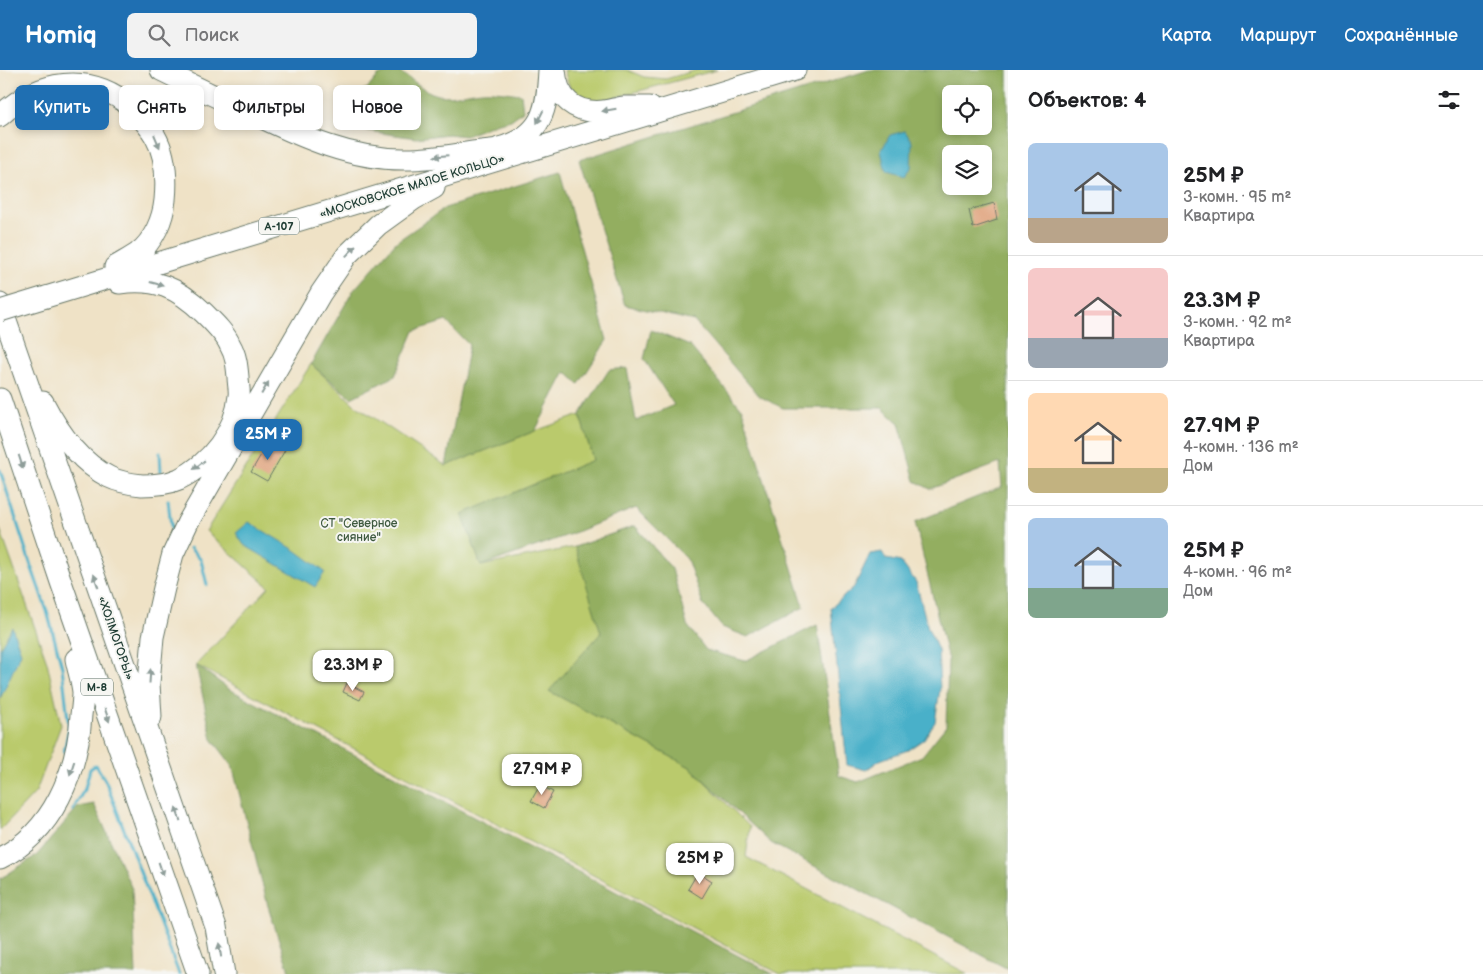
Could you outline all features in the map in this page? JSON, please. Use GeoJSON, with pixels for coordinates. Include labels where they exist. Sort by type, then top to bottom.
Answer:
{"type":"FeatureCollection","features":[{"type":"Feature","properties":{"kind":"highway"},"geometry":{"type":"LineString","coordinates":[[162,70],[300,136],[361,155],[403,159],[456,155],[489,150],[541,147]]}},
{"type":"Feature","properties":{"kind":"highway"},"geometry":{"type":"LineString","coordinates":[[489,150],[516,142],[537,125],[548,95],[549,70]]}},
{"type":"Feature","properties":{"kind":"highway"},"geometry":{"type":"LineString","coordinates":[[555,70],[557,85],[562,95],[574,106],[582,110],[598,111],[621,108],[675,107]]}},
{"type":"Feature","properties":{"kind":"highway","name":"«МОСКОВСКОЕ МАЛОЕ КОЛЬЦО»"},"geometry":{"type":"LineString","coordinates":[[0,311],[795,70]]}},
{"type":"Feature","properties":{"kind":"highway"},"geometry":{"type":"LineString","coordinates":[[0,116],[12,104],[33,92],[58,84],[81,84],[103,90],[124,101],[143,118],[156,136],[164,161],[166,185],[164,207],[158,228],[138,253],[79,286]]}},
{"type":"Feature","properties":{"kind":"highway"},"geometry":{"type":"LineString","coordinates":[[153,742],[149,683],[153,637],[173,554],[188,522],[316,300],[347,255],[378,225],[414,199],[473,168]]}},
{"type":"Feature","properties":{"kind":"highway"},"geometry":{"type":"LineString","coordinates":[[13,344],[58,427],[73,448],[88,464],[110,478],[132,484],[154,485],[178,479],[200,466],[219,446],[233,420],[239,396],[237,365],[230,344],[213,321],[192,301],[174,289],[155,282],[136,280],[79,286]]}},
{"type":"Feature","properties":{"kind":"highway","name":"«ХОЛМОГОРЫ»"},"geometry":{"type":"LineString","coordinates":[[0,304],[216,926],[224,974]]}},
{"type":"Feature","properties":{"kind":"highway","name":"М-8"},"geometry":{"type":"LineString","coordinates":[[0,399],[61,582],[198,974]]}},
{"type":"Feature","properties":{"kind":"highway"},"geometry":{"type":"LineString","coordinates":[[0,858],[30,837],[50,815],[65,787],[74,760],[81,726],[83,693],[61,582]]}},
{"type":"Feature","properties":{"kind":"green space"},"geometry":{"type":"Polygon","coordinates":[[[392,70],[403,74],[420,85],[370,85],[378,76],[392,70]]]}},
{"type":"Feature","properties":{"kind":"green space"},"geometry":{"type":"Polygon","coordinates":[[[564,70],[627,70],[644,77],[666,79],[697,70],[717,70],[598,102],[583,99],[574,94],[564,70]]]}},
{"type":"Feature","properties":{"kind":"green space"},"geometry":{"type":"Polygon","coordinates":[[[869,70],[1008,70],[1008,969],[771,843],[690,767],[549,691],[601,633],[575,547],[635,526],[672,569],[687,625],[706,650],[745,661],[817,625],[839,776],[858,782],[922,756],[946,726],[948,660],[915,522],[1002,487],[1000,463],[930,489],[915,481],[899,423],[882,408],[783,408],[759,396],[694,321],[625,305],[579,160],[869,70]]]}},
{"type":"Feature","properties":{"kind":"green space"},"geometry":{"type":"Polygon","coordinates":[[[421,86],[432,93],[444,96],[487,91],[521,94],[523,111],[511,120],[465,136],[448,134],[416,138],[366,130],[421,130],[421,86]]]}},
{"type":"Feature","properties":{"kind":"green space"},"geometry":{"type":"Polygon","coordinates":[[[560,172],[607,340],[579,384],[566,372],[535,431],[446,466],[469,345],[446,321],[414,331],[395,376],[351,398],[311,364],[353,291],[396,242],[445,208],[560,172]]]}},
{"type":"Feature","properties":{"kind":"green space"},"geometry":{"type":"Polygon","coordinates":[[[651,330],[690,346],[742,409],[804,607],[748,637],[722,627],[703,604],[687,559],[636,508],[571,534],[481,566],[462,514],[593,460],[580,415],[609,370],[627,368],[636,421],[674,405],[644,359],[651,330]]]}},
{"type":"Feature","properties":{"kind":"green space","name":"СТ \"Северное сияние\""},"geometry":{"type":"Polygon","coordinates":[[[311,364],[355,405],[446,466],[580,415],[593,460],[463,514],[481,566],[575,547],[635,526],[672,569],[549,691],[690,767],[750,827],[746,857],[968,974],[780,974],[196,665],[269,587],[206,531],[311,364]]]}},
{"type":"Feature","properties":{"kind":"green space"},"geometry":{"type":"Polygon","coordinates":[[[0,529],[47,662],[61,725],[36,792],[0,830],[0,529]]]}},
{"type":"Feature","properties":{"kind":"green space"},"geometry":{"type":"Polygon","coordinates":[[[196,665],[229,689],[773,974],[290,974],[268,906],[232,765],[212,739],[196,665]]]}},
{"type":"Feature","properties":{"kind":"green space"},"geometry":{"type":"Polygon","coordinates":[[[94,804],[132,889],[136,974],[0,974],[0,879],[37,855],[78,807],[94,804]]]}},
{"type":"Feature","properties":{"kind":"water"},"geometry":{"type":"Polygon","coordinates":[[[905,131],[912,142],[911,168],[904,177],[886,172],[881,151],[890,135],[905,131]]]}},
{"type":"Feature","properties":{"kind":"water"},"geometry":{"type":"Polygon","coordinates":[[[249,522],[295,550],[325,572],[315,587],[244,545],[236,533],[249,522]]]}},
{"type":"Feature","properties":{"kind":"water"},"geometry":{"type":"Polygon","coordinates":[[[882,552],[886,559],[901,562],[916,582],[928,628],[938,650],[940,689],[935,722],[924,739],[908,750],[880,760],[866,770],[847,765],[831,608],[854,587],[870,554],[882,552]]]}},
{"type":"Feature","properties":{"kind":"water"},"geometry":{"type":"Polygon","coordinates":[[[12,627],[21,653],[0,699],[0,648],[12,627]]]}},
{"type":"Feature","properties":{"kind":"building"},"geometry":{"type":"Polygon","coordinates":[[[994,203],[997,220],[973,228],[969,210],[994,203]]]}},
{"type":"Feature","properties":{"kind":"building"},"geometry":{"type":"Polygon","coordinates":[[[269,441],[285,450],[267,481],[251,472],[269,441]]]}},
{"type":"Feature","properties":{"kind":"building"},"geometry":{"type":"Polygon","coordinates":[[[347,683],[364,692],[360,700],[343,692],[347,683]]]}},
{"type":"Feature","properties":{"kind":"building"},"geometry":{"type":"Polygon","coordinates":[[[540,785],[553,792],[544,808],[531,801],[540,785]]]}},
{"type":"Feature","properties":{"kind":"building"},"geometry":{"type":"Polygon","coordinates":[[[698,872],[712,881],[702,898],[688,889],[698,872]]]}},
{"type":"Feature","properties":{"kind":"waterway"},"geometry":{"type":"LineString","coordinates":[[160,453],[161,472]]}},
{"type":"Feature","properties":{"kind":"waterway"},"geometry":{"type":"LineString","coordinates":[[0,470],[47,611],[62,667],[69,728],[64,752]]}},
{"type":"Feature","properties":{"kind":"waterway"},"geometry":{"type":"LineString","coordinates":[[168,500],[172,534]]}},
{"type":"Feature","properties":{"kind":"waterway"},"geometry":{"type":"LineString","coordinates":[[190,548],[201,560],[207,585]]}},
{"type":"Feature","properties":{"kind":"waterway"},"geometry":{"type":"LineString","coordinates":[[73,810],[85,788],[90,769],[96,765],[106,782],[179,974]]}}]}
